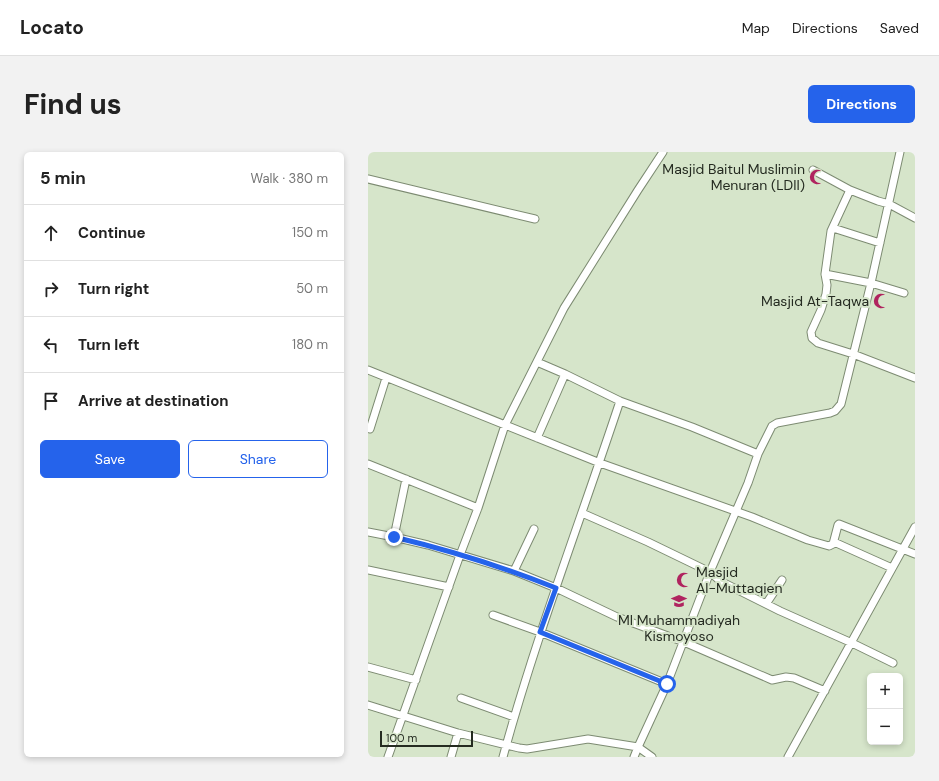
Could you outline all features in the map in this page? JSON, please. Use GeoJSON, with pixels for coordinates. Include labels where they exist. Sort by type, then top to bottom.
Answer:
{"type":"FeatureCollection","features":[{"type":"Feature","properties":{"kind":"street"},"geometry":{"type":"LineString","coordinates":[[388,757],[478,508],[506,425],[564,308],[663,152]]}},
{"type":"Feature","properties":{"kind":"street"},"geometry":{"type":"LineString","coordinates":[[634,757],[667,684],[710,572],[736,512],[758,454],[772,426],[775,424],[833,412],[839,407],[843,400],[900,152]]}},
{"type":"Feature","properties":{"kind":"street"},"geometry":{"type":"LineString","coordinates":[[813,170],[850,190],[889,204],[915,218]]}},
{"type":"Feature","properties":{"kind":"street"},"geometry":{"type":"LineString","coordinates":[[368,179],[535,219]]}},
{"type":"Feature","properties":{"kind":"street"},"geometry":{"type":"LineString","coordinates":[[850,190],[832,228],[825,274],[827,285],[826,294],[821,310],[811,332],[812,338],[818,343],[853,354],[915,378]]}},
{"type":"Feature","properties":{"kind":"street"},"geometry":{"type":"LineString","coordinates":[[832,228],[880,243]]}},
{"type":"Feature","properties":{"kind":"street"},"geometry":{"type":"LineString","coordinates":[[825,274],[871,283],[904,293]]}},
{"type":"Feature","properties":{"kind":"street"},"geometry":{"type":"LineString","coordinates":[[537,362],[620,401],[692,427],[758,454]]}},
{"type":"Feature","properties":{"kind":"street"},"geometry":{"type":"LineString","coordinates":[[368,370],[600,463],[820,544],[829,546],[834,542],[839,524],[915,554]]}},
{"type":"Feature","properties":{"kind":"street"},"geometry":{"type":"LineString","coordinates":[[537,438],[565,374]]}},
{"type":"Feature","properties":{"kind":"street"},"geometry":{"type":"LineString","coordinates":[[370,429],[386,378]]}},
{"type":"Feature","properties":{"kind":"street"},"geometry":{"type":"LineString","coordinates":[[503,757],[540,632],[600,463],[620,401]]}},
{"type":"Feature","properties":{"kind":"street"},"geometry":{"type":"LineString","coordinates":[[368,464],[442,495],[478,508]]}},
{"type":"Feature","properties":{"kind":"street"},"geometry":{"type":"LineString","coordinates":[[394,537],[406,479]]}},
{"type":"Feature","properties":{"kind":"street"},"geometry":{"type":"LineString","coordinates":[[582,513],[648,542],[710,572],[720,581],[766,604],[893,663]]}},
{"type":"Feature","properties":{"kind":"street"},"geometry":{"type":"LineString","coordinates":[[788,757],[915,527]]}},
{"type":"Feature","properties":{"kind":"street"},"geometry":{"type":"LineString","coordinates":[[514,571],[534,529]]}},
{"type":"Feature","properties":{"kind":"street"},"geometry":{"type":"LineString","coordinates":[[368,532],[428,545],[460,556],[514,571],[556,588],[617,617],[684,642],[772,680],[786,677],[794,678],[825,692]]}},
{"type":"Feature","properties":{"kind":"street"},"geometry":{"type":"LineString","coordinates":[[834,542],[892,568]]}},
{"type":"Feature","properties":{"kind":"street"},"geometry":{"type":"LineString","coordinates":[[368,570],[449,587]]}},
{"type":"Feature","properties":{"kind":"street"},"geometry":{"type":"LineString","coordinates":[[766,604],[782,580]]}},
{"type":"Feature","properties":{"kind":"street"},"geometry":{"type":"LineString","coordinates":[[493,616],[540,632],[667,684]]}},
{"type":"Feature","properties":{"kind":"street"},"geometry":{"type":"LineString","coordinates":[[368,667],[416,680]]}},
{"type":"Feature","properties":{"kind":"street"},"geometry":{"type":"LineString","coordinates":[[461,698],[514,717]]}},
{"type":"Feature","properties":{"kind":"street"},"geometry":{"type":"LineString","coordinates":[[368,704],[458,733],[527,749],[588,740],[638,748],[652,757]]}},
{"type":"Feature","properties":{"kind":"street"},"geometry":{"type":"LineString","coordinates":[[451,757],[458,733]]}},
{"type":"Feature","properties":{"kind":"place","name":"Masjid Baitul Muslimin Menuran (LDII)"},"geometry":{"type":"Point","coordinates":[817,177]}},
{"type":"Feature","properties":{"kind":"place","name":"Masjid At-Taqwa"},"geometry":{"type":"Point","coordinates":[881,301]}},
{"type":"Feature","properties":{"kind":"place","name":"Masjid Al-Muttaqien"},"geometry":{"type":"Point","coordinates":[684,580]}},
{"type":"Feature","properties":{"kind":"place","name":"MI Muhammadiyah Kismoyoso"},"geometry":{"type":"Point","coordinates":[679,601]}},
{"type":"Feature","properties":{"kind":"route"},"geometry":{"type":"LineString","coordinates":[[394,537],[428,545],[460,556],[514,571],[556,588],[540,632],[667,684]]}}]}
